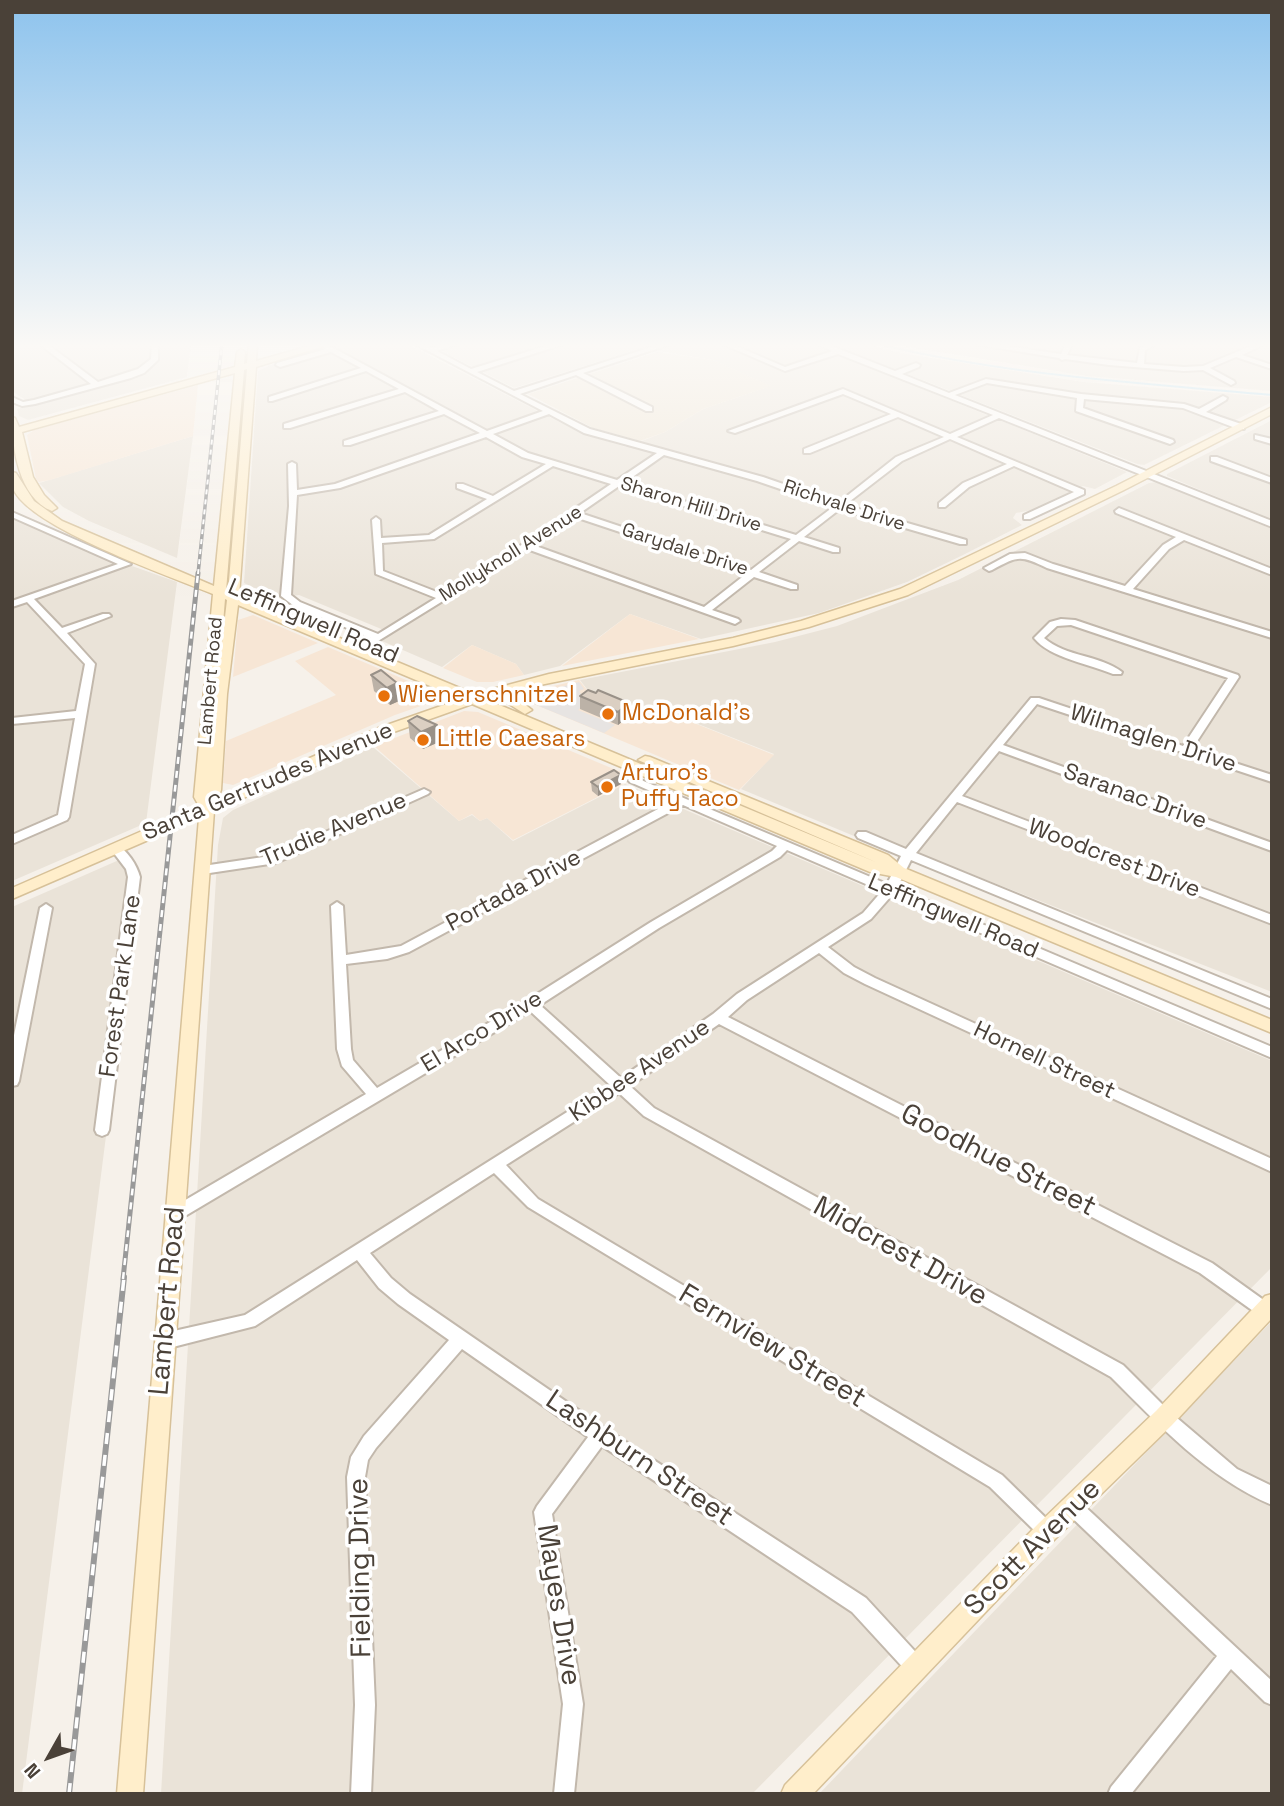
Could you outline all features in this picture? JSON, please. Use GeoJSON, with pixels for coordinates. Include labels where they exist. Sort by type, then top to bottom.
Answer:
{"type":"FeatureCollection","features":[{"type":"Feature","properties":{"kind":"main road","name":"Leffingwell Road"},"geometry":{"type":"LineString","coordinates":[[14,427],[27,480],[51,508],[81,525],[201,575],[274,616],[367,644]]}},
{"type":"Feature","properties":{"kind":"main road","name":"Lambert Road"},"geometry":{"type":"LineString","coordinates":[[130,1794],[207,808],[214,790],[220,694],[229,636],[222,552],[238,427]]}},
{"type":"Feature","properties":{"kind":"main road","name":"Lambert Road"},"geometry":{"type":"LineString","coordinates":[[207,808],[201,797],[226,591],[242,522],[244,427]]}},
{"type":"Feature","properties":{"kind":"main road","name":"Santa Gertrudes Avenue"},"geometry":{"type":"LineString","coordinates":[[12,894],[386,730],[480,697],[549,678],[733,642],[846,613],[947,573],[1240,427]]}},
{"type":"Feature","properties":{"kind":"main road","name":"Leffingwell Road"},"geometry":{"type":"LineString","coordinates":[[12,475],[25,498],[56,523],[367,644],[480,697],[875,868],[899,872],[1272,1027]]}},
{"type":"Feature","properties":{"kind":"main road"},"geometry":{"type":"LineString","coordinates":[[201,575],[212,572],[222,552]]}},
{"type":"Feature","properties":{"kind":"main road"},"geometry":{"type":"LineString","coordinates":[[229,636],[237,614],[252,611],[274,616]]}},
{"type":"Feature","properties":{"kind":"main road"},"geometry":{"type":"LineString","coordinates":[[525,710],[515,702],[517,694],[549,678]]}},
{"type":"Feature","properties":{"kind":"main road","name":"Leffingwell Road"},"geometry":{"type":"LineString","coordinates":[[480,697],[525,710],[883,859],[899,872]]}},
{"type":"Feature","properties":{"kind":"main road","name":"Scott Avenue"},"geometry":{"type":"LineString","coordinates":[[794,1794],[1047,1531],[1164,1418],[1269,1309]]}},
{"type":"Feature","properties":{"kind":"street"},"geometry":{"type":"LineString","coordinates":[[347,443],[396,427]]}},
{"type":"Feature","properties":{"kind":"street","name":"Sharon Hill Drive"},"geometry":{"type":"LineString","coordinates":[[476,427],[524,455],[836,550]]}},
{"type":"Feature","properties":{"kind":"street"},"geometry":{"type":"LineString","coordinates":[[292,494],[337,486],[503,427]]}},
{"type":"Feature","properties":{"kind":"street","name":"Richvale Drive"},"geometry":{"type":"LineString","coordinates":[[581,427],[963,542]]}},
{"type":"Feature","properties":{"kind":"street"},"geometry":{"type":"LineString","coordinates":[[732,431],[742,427]]}},
{"type":"Feature","properties":{"kind":"street"},"geometry":{"type":"LineString","coordinates":[[807,451],[865,427]]}},
{"type":"Feature","properties":{"kind":"street"},"geometry":{"type":"LineString","coordinates":[[930,427],[1081,492],[1027,517]]}},
{"type":"Feature","properties":{"kind":"street"},"geometry":{"type":"LineString","coordinates":[[707,609],[899,460],[971,427]]}},
{"type":"Feature","properties":{"kind":"street"},"geometry":{"type":"LineString","coordinates":[[1031,427],[1272,524]]}},
{"type":"Feature","properties":{"kind":"street"},"geometry":{"type":"LineString","coordinates":[[1129,427],[1170,442]]}},
{"type":"Feature","properties":{"kind":"street"},"geometry":{"type":"LineString","coordinates":[[1258,437],[1272,442]]}},
{"type":"Feature","properties":{"kind":"street","name":"Mollyknoll Avenue"},"geometry":{"type":"LineString","coordinates":[[367,644],[526,546],[662,453]]}},
{"type":"Feature","properties":{"kind":"street"},"geometry":{"type":"LineString","coordinates":[[1214,459],[1272,481]]}},
{"type":"Feature","properties":{"kind":"street"},"geometry":{"type":"LineString","coordinates":[[942,505],[966,485],[1015,463]]}},
{"type":"Feature","properties":{"kind":"street"},"geometry":{"type":"LineString","coordinates":[[292,464],[286,596],[367,644]]}},
{"type":"Feature","properties":{"kind":"street"},"geometry":{"type":"LineString","coordinates":[[377,541],[431,537],[551,464]]}},
{"type":"Feature","properties":{"kind":"street"},"geometry":{"type":"LineString","coordinates":[[460,486],[494,499]]}},
{"type":"Feature","properties":{"kind":"street"},"geometry":{"type":"LineString","coordinates":[[1119,510],[1272,572]]}},
{"type":"Feature","properties":{"kind":"street"},"geometry":{"type":"LineString","coordinates":[[1260,519],[1272,512]]}},
{"type":"Feature","properties":{"kind":"street"},"geometry":{"type":"LineString","coordinates":[[12,513],[126,564],[21,601]]}},
{"type":"Feature","properties":{"kind":"street","name":"Garydale Drive"},"geometry":{"type":"LineString","coordinates":[[575,514],[794,587]]}},
{"type":"Feature","properties":{"kind":"street"},"geometry":{"type":"LineString","coordinates":[[376,520],[379,572],[442,597]]}},
{"type":"Feature","properties":{"kind":"street"},"geometry":{"type":"LineString","coordinates":[[1127,590],[1167,547],[1184,536]]}},
{"type":"Feature","properties":{"kind":"street"},"geometry":{"type":"LineString","coordinates":[[526,546],[735,621]]}},
{"type":"Feature","properties":{"kind":"street"},"geometry":{"type":"LineString","coordinates":[[989,568],[1014,555],[1024,554],[1050,566],[1270,631]]}},
{"type":"Feature","properties":{"kind":"street"},"geometry":{"type":"LineString","coordinates":[[12,591],[61,632],[90,664],[63,817],[12,840]]}},
{"type":"Feature","properties":{"kind":"street"},"geometry":{"type":"LineString","coordinates":[[61,632],[106,616]]}},
{"type":"Feature","properties":{"kind":"street"},"geometry":{"type":"LineString","coordinates":[[1117,672],[1099,663],[1046,646],[1040,638],[1052,623],[1072,622],[1234,677],[1186,750]]}},
{"type":"Feature","properties":{"kind":"street","name":"Wilmaglen Drive"},"geometry":{"type":"LineString","coordinates":[[1035,700],[1272,779]]}},
{"type":"Feature","properties":{"kind":"street","name":"Kibbee Avenue"},"geometry":{"type":"LineString","coordinates":[[165,1341],[249,1321],[619,1086],[718,1018],[743,997],[867,916],[890,890],[908,854],[957,798],[1035,700]]}},
{"type":"Feature","properties":{"kind":"street"},"geometry":{"type":"LineString","coordinates":[[12,721],[81,714]]}},
{"type":"Feature","properties":{"kind":"street","name":"Saranac Drive"},"geometry":{"type":"LineString","coordinates":[[998,747],[1272,847]]}},
{"type":"Feature","properties":{"kind":"street","name":"Leffingwell Road"},"geometry":{"type":"LineString","coordinates":[[634,780],[1272,1054]]}},
{"type":"Feature","properties":{"kind":"street","name":"Trudie Avenue"},"geometry":{"type":"LineString","coordinates":[[202,870],[272,860],[424,792]]}},
{"type":"Feature","properties":{"kind":"street","name":"Woodcrest Drive"},"geometry":{"type":"LineString","coordinates":[[957,798],[1272,920]]}},
{"type":"Feature","properties":{"kind":"street","name":"Portada Drive"},"geometry":{"type":"LineString","coordinates":[[340,960],[405,949],[682,801]]}},
{"type":"Feature","properties":{"kind":"street","name":"Leffingwell Road"},"geometry":{"type":"LineString","coordinates":[[862,835],[1272,1004]]}},
{"type":"Feature","properties":{"kind":"street","name":"El Arco Drive"},"geometry":{"type":"LineString","coordinates":[[175,1214],[531,1004],[654,925],[776,854],[785,845]]}},
{"type":"Feature","properties":{"kind":"street","name":"Forest Park Lane"},"geometry":{"type":"LineString","coordinates":[[102,1130],[135,877],[132,868],[116,848]]}},
{"type":"Feature","properties":{"kind":"street"},"geometry":{"type":"LineString","coordinates":[[337,906],[344,1049],[347,1062],[375,1095]]}},
{"type":"Feature","properties":{"kind":"street"},"geometry":{"type":"LineString","coordinates":[[12,1081],[46,908]]}},
{"type":"Feature","properties":{"kind":"street","name":"Hornell Street"},"geometry":{"type":"LineString","coordinates":[[820,948],[849,970],[870,981],[1272,1166]]}},
{"type":"Feature","properties":{"kind":"street","name":"Midcrest Drive"},"geometry":{"type":"LineString","coordinates":[[531,1004],[649,1112],[1117,1371],[1164,1418],[1231,1475],[1272,1496]]}},
{"type":"Feature","properties":{"kind":"street","name":"Goodhue Street"},"geometry":{"type":"LineString","coordinates":[[718,1018],[1206,1268],[1269,1309]]}},
{"type":"Feature","properties":{"kind":"street","name":"Fernview Street"},"geometry":{"type":"LineString","coordinates":[[496,1165],[533,1203],[996,1481],[1047,1531]]}},
{"type":"Feature","properties":{"kind":"street","name":"Lashburn Street"},"geometry":{"type":"LineString","coordinates":[[360,1252],[385,1283],[461,1338],[600,1435],[859,1605],[916,1667]]}},
{"type":"Feature","properties":{"kind":"street","name":"Fielding Drive"},"geometry":{"type":"LineString","coordinates":[[361,1794],[365,1705],[356,1477],[360,1457],[461,1338]]}},
{"type":"Feature","properties":{"kind":"street","name":"Mayes Drive"},"geometry":{"type":"LineString","coordinates":[[564,1794],[573,1704],[544,1513],[600,1435]]}},
{"type":"Feature","properties":{"kind":"street"},"geometry":{"type":"LineString","coordinates":[[1073,1507],[1272,1695]]}},
{"type":"Feature","properties":{"kind":"street"},"geometry":{"type":"LineString","coordinates":[[1118,1794],[1229,1656]]}},
{"type":"Feature","properties":{"kind":"shaded area"},"geometry":{"type":"Polygon","coordinates":[[[44,427],[194,427],[193,436],[39,482],[36,479],[27,435],[44,427]]]}},
{"type":"Feature","properties":{"kind":"shaded area"},"geometry":{"type":"Polygon","coordinates":[[[254,427],[570,427],[626,447],[673,427],[1017,427],[1127,472],[1095,489],[1083,486],[1033,510],[1016,513],[1013,518],[1022,525],[963,555],[907,582],[819,613],[701,639],[630,614],[560,666],[524,675],[516,664],[472,645],[442,667],[382,641],[391,633],[299,595],[276,598],[244,583],[254,427]]]}},
{"type":"Feature","properties":{"kind":"shaded area"},"geometry":{"type":"Polygon","coordinates":[[[592,427],[673,427],[640,441],[592,427]]]}},
{"type":"Feature","properties":{"kind":"shaded area"},"geometry":{"type":"Polygon","coordinates":[[[1043,427],[1221,427],[1144,465],[1043,427]]]}},
{"type":"Feature","properties":{"kind":"shaded area"},"geometry":{"type":"Polygon","coordinates":[[[1258,427],[1272,427],[1272,520],[1167,474],[1258,427]]]}},
{"type":"Feature","properties":{"kind":"shaded area"},"geometry":{"type":"Polygon","coordinates":[[[193,436],[177,558],[89,521],[63,507],[39,483],[193,436]]]}},
{"type":"Feature","properties":{"kind":"shaded area"},"geometry":{"type":"Polygon","coordinates":[[[1157,482],[1272,529],[1272,992],[859,830],[854,836],[741,789],[774,754],[660,709],[650,717],[604,698],[595,700],[580,680],[775,642],[837,626],[958,580],[1149,483],[1157,482]]]}},
{"type":"Feature","properties":{"kind":"shaded area"},"geometry":{"type":"Polygon","coordinates":[[[12,517],[114,563],[132,566],[177,582],[146,823],[12,881],[12,517]]]}},
{"type":"Feature","properties":{"kind":"shaded area"},"geometry":{"type":"Polygon","coordinates":[[[630,614],[699,639],[562,666],[630,614]]]}},
{"type":"Feature","properties":{"kind":"shaded area"},"geometry":{"type":"Polygon","coordinates":[[[253,615],[318,643],[233,677],[238,620],[253,615]]]}},
{"type":"Feature","properties":{"kind":"shaded area"},"geometry":{"type":"Polygon","coordinates":[[[472,645],[516,664],[524,675],[493,682],[477,682],[443,668],[472,645]]]}},
{"type":"Feature","properties":{"kind":"shaded area"},"geometry":{"type":"Polygon","coordinates":[[[328,647],[439,694],[438,700],[395,715],[233,785],[223,783],[226,741],[336,695],[295,661],[328,647]]]}},
{"type":"Feature","properties":{"kind":"shaded area"},"geometry":{"type":"Polygon","coordinates":[[[579,680],[595,700],[604,698],[649,717],[659,709],[774,755],[739,790],[522,699],[532,691],[579,680]]]}},
{"type":"Feature","properties":{"kind":"shaded area"},"geometry":{"type":"Polygon","coordinates":[[[579,682],[584,689],[579,691],[587,703],[578,710],[615,725],[604,733],[534,704],[538,701],[536,694],[579,682]]]}},
{"type":"Feature","properties":{"kind":"shaded area"},"geometry":{"type":"Polygon","coordinates":[[[464,711],[478,712],[635,778],[513,840],[487,818],[480,821],[472,814],[459,821],[374,746],[464,711]]]}},
{"type":"Feature","properties":{"kind":"shaded area"},"geometry":{"type":"Polygon","coordinates":[[[373,747],[459,821],[472,815],[480,821],[487,818],[513,841],[625,784],[1272,1061],[1272,1267],[752,1794],[161,1794],[218,845],[223,818],[233,810],[373,747]]]}},
{"type":"Feature","properties":{"kind":"shaded area"},"geometry":{"type":"Polygon","coordinates":[[[119,860],[132,879],[99,1136],[106,1136],[22,1794],[12,1794],[12,907],[119,860]]]}},
{"type":"Feature","properties":{"kind":"shaded area"},"geometry":{"type":"Polygon","coordinates":[[[1272,1321],[1272,1794],[819,1794],[1272,1321]]]}},
{"type":"Feature","properties":{"kind":"building"},"geometry":{"type":"Polygon","coordinates":[[[381,670],[397,683],[387,688],[371,675],[381,670]]]}},
{"type":"Feature","properties":{"kind":"building"},"geometry":{"type":"Polygon","coordinates":[[[588,690],[596,693],[598,690],[629,703],[618,712],[580,696],[588,690]]]}},
{"type":"Feature","properties":{"kind":"building"},"geometry":{"type":"Polygon","coordinates":[[[417,716],[437,725],[421,732],[408,721],[417,716]]]}},
{"type":"Feature","properties":{"kind":"building"},"geometry":{"type":"Polygon","coordinates":[[[614,770],[621,775],[598,787],[591,782],[614,770]]]}},
{"type":"Feature","properties":{"kind":"railway"},"geometry":{"type":"LineString","coordinates":[[198,574],[213,427]]}},
{"type":"Feature","properties":{"kind":"railway"},"geometry":{"type":"LineString","coordinates":[[123,1279],[198,573]]}},
{"type":"Feature","properties":{"kind":"railway"},"geometry":{"type":"LineString","coordinates":[[69,1794],[124,1277]]}},
{"type":"Feature","properties":{"kind":"place","name":"Wienerschnitzel"},"geometry":{"type":"Point","coordinates":[384,696]}},
{"type":"Feature","properties":{"kind":"place","name":"McDonald's"},"geometry":{"type":"Point","coordinates":[608,714]}},
{"type":"Feature","properties":{"kind":"place","name":"Little Caesars"},"geometry":{"type":"Point","coordinates":[423,740]}},
{"type":"Feature","properties":{"kind":"place","name":"Arturo's Puffy Taco"},"geometry":{"type":"Point","coordinates":[607,787]}}]}
